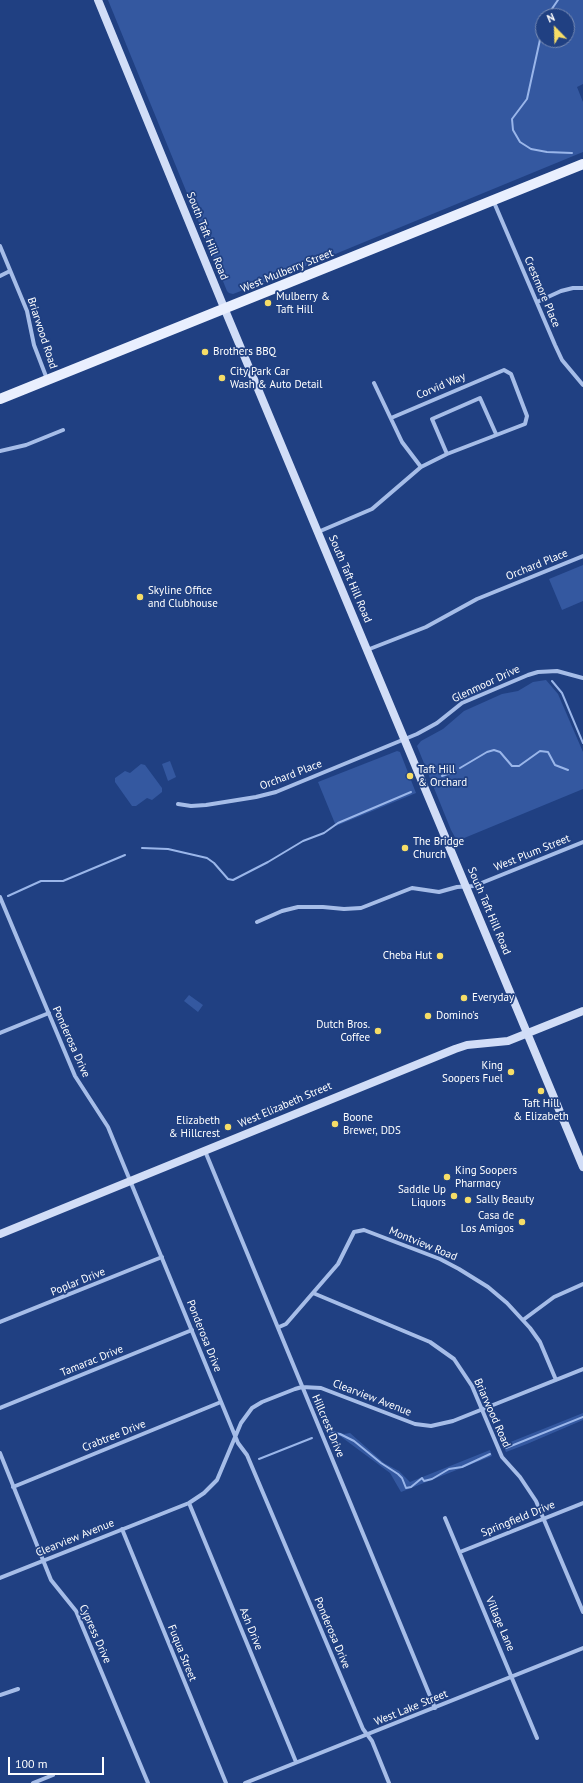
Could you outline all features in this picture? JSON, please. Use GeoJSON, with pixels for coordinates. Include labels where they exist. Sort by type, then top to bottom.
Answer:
{"type":"FeatureCollection","features":[{"type":"Feature","properties":{"kind":"main road","name":"South Taft Hill Road"},"geometry":{"type":"LineString","coordinates":[[98,0],[225,310],[583,1166]]}},
{"type":"Feature","properties":{"kind":"main road","name":"West Mulberry Street"},"geometry":{"type":"LineString","coordinates":[[0,399],[225,310],[583,164]]}},
{"type":"Feature","properties":{"kind":"main road","name":"West Elizabeth Street"},"geometry":{"type":"LineString","coordinates":[[0,1234],[455,1049],[467,1045],[501,1043],[583,1012]]}},
{"type":"Feature","properties":{"kind":"street","name":"Crestmore Place"},"geometry":{"type":"LineString","coordinates":[[493,200],[562,360],[583,385]]}},
{"type":"Feature","properties":{"kind":"street","name":"Briarwood Road"},"geometry":{"type":"LineString","coordinates":[[0,246],[27,311],[34,345],[48,380]]}},
{"type":"Feature","properties":{"kind":"street"},"geometry":{"type":"LineString","coordinates":[[0,276],[10,271]]}},
{"type":"Feature","properties":{"kind":"street"},"geometry":{"type":"LineString","coordinates":[[537,302],[562,291],[573,288],[583,288]]}},
{"type":"Feature","properties":{"kind":"street","name":"Corvid Way"},"geometry":{"type":"LineString","coordinates":[[391,418],[504,370],[511,374],[527,416],[525,424],[496,434]]}},
{"type":"Feature","properties":{"kind":"street"},"geometry":{"type":"LineString","coordinates":[[374,383],[402,442],[421,467]]}},
{"type":"Feature","properties":{"kind":"street"},"geometry":{"type":"LineString","coordinates":[[318,532],[372,509],[421,467],[447,454],[496,434],[480,398],[432,419],[447,454]]}},
{"type":"Feature","properties":{"kind":"street"},"geometry":{"type":"LineString","coordinates":[[0,451],[26,445],[62,430]]}},
{"type":"Feature","properties":{"kind":"street","name":"Orchard Place"},"geometry":{"type":"LineString","coordinates":[[367,650],[426,627],[477,599],[583,556]]}},
{"type":"Feature","properties":{"kind":"street","name":"Glenmoor Drive"},"geometry":{"type":"LineString","coordinates":[[404,739],[429,728],[462,703],[528,675],[538,672],[557,671],[583,678]]}},
{"type":"Feature","properties":{"kind":"street","name":"Orchard Place"},"geometry":{"type":"LineString","coordinates":[[178,804],[191,806],[266,795],[404,739]]}},
{"type":"Feature","properties":{"kind":"street","name":"West Plum Street"},"geometry":{"type":"LineString","coordinates":[[257,922],[282,911],[298,907],[354,909],[365,907],[412,888],[439,892],[474,886],[583,842]]}},
{"type":"Feature","properties":{"kind":"street","name":"Ponderosa Drive"},"geometry":{"type":"LineString","coordinates":[[0,898],[75,1076],[108,1127],[235,1437],[247,1456],[360,1722],[372,1741],[389,1783]]}},
{"type":"Feature","properties":{"kind":"street"},"geometry":{"type":"LineString","coordinates":[[0,1033],[49,1013]]}},
{"type":"Feature","properties":{"kind":"street","name":"Hillcrest Drive"},"geometry":{"type":"LineString","coordinates":[[205,1151],[279,1327],[302,1387],[435,1708]]}},
{"type":"Feature","properties":{"kind":"street","name":"Montview Road"},"geometry":{"type":"LineString","coordinates":[[279,1327],[286,1324],[338,1264],[354,1232],[364,1230],[440,1259],[459,1268],[488,1287],[507,1303],[523,1320],[540,1342],[556,1380]]}},
{"type":"Feature","properties":{"kind":"street","name":"Poplar Drive"},"geometry":{"type":"LineString","coordinates":[[0,1322],[162,1258]]}},
{"type":"Feature","properties":{"kind":"street"},"geometry":{"type":"LineString","coordinates":[[523,1320],[554,1297],[583,1284]]}},
{"type":"Feature","properties":{"kind":"street","name":"Briarwood Road"},"geometry":{"type":"LineString","coordinates":[[313,1293],[419,1337],[440,1348],[454,1359],[463,1371],[502,1457],[529,1489],[583,1612]]}},
{"type":"Feature","properties":{"kind":"street","name":"Tamarac Drive"},"geometry":{"type":"LineString","coordinates":[[0,1408],[192,1330]]}},
{"type":"Feature","properties":{"kind":"street","name":"Clearview Avenue"},"geometry":{"type":"LineString","coordinates":[[0,1578],[189,1503],[217,1480],[241,1423],[252,1408],[262,1402],[302,1387],[322,1388],[332,1391],[414,1424],[431,1426],[444,1424],[482,1410],[583,1369]]}},
{"type":"Feature","properties":{"kind":"street","name":"Crabtree Drive"},"geometry":{"type":"LineString","coordinates":[[13,1487],[221,1402]]}},
{"type":"Feature","properties":{"kind":"street","name":"Cypress Drive"},"geometry":{"type":"LineString","coordinates":[[0,1453],[43,1561],[54,1583],[76,1611],[148,1783]]}},
{"type":"Feature","properties":{"kind":"street","name":"Ash Drive"},"geometry":{"type":"LineString","coordinates":[[189,1503],[296,1762]]}},
{"type":"Feature","properties":{"kind":"street","name":"Springfield Drive"},"geometry":{"type":"LineString","coordinates":[[460,1552],[583,1503]]}},
{"type":"Feature","properties":{"kind":"street","name":"Village Lane"},"geometry":{"type":"LineString","coordinates":[[445,1518],[537,1738]]}},
{"type":"Feature","properties":{"kind":"street","name":"Fuqua Street"},"geometry":{"type":"LineString","coordinates":[[122,1529],[226,1783]]}},
{"type":"Feature","properties":{"kind":"street","name":"West Lake Street"},"geometry":{"type":"LineString","coordinates":[[245,1783],[583,1648]]}},
{"type":"Feature","properties":{"kind":"street"},"geometry":{"type":"LineString","coordinates":[[0,1696],[18,1689]]}},
{"type":"Feature","properties":{"kind":"street"},"geometry":{"type":"LineString","coordinates":[[32,1783],[53,1775]]}},
{"type":"Feature","properties":{"kind":"shaded area"},"geometry":{"type":"Polygon","coordinates":[[[108,0],[583,0],[583,84],[577,87],[583,102],[583,152],[311,264],[233,294],[229,293],[108,0]]]}},
{"type":"Feature","properties":{"kind":"shaded area"},"geometry":{"type":"Polygon","coordinates":[[[583,565],[583,601],[562,610],[549,579],[583,565]]]}},
{"type":"Feature","properties":{"kind":"shaded area"},"geometry":{"type":"Polygon","coordinates":[[[546,680],[558,694],[583,752],[583,789],[457,841],[451,830],[417,746],[421,741],[443,729],[464,711],[502,694],[518,691],[533,682],[546,680]]]}},
{"type":"Feature","properties":{"kind":"shaded area"},"geometry":{"type":"Polygon","coordinates":[[[397,751],[400,752],[416,793],[336,826],[318,782],[397,751]]]}},
{"type":"Feature","properties":{"kind":"shaded area"},"geometry":{"type":"Polygon","coordinates":[[[170,761],[176,777],[168,781],[162,764],[170,761]]]}},
{"type":"Feature","properties":{"kind":"shaded area"},"geometry":{"type":"Polygon","coordinates":[[[141,764],[145,765],[162,788],[162,792],[152,800],[147,798],[136,806],[132,806],[115,782],[115,778],[125,771],[130,773],[141,764]]]}},
{"type":"Feature","properties":{"kind":"shaded area"},"geometry":{"type":"Polygon","coordinates":[[[189,995],[203,1005],[198,1012],[184,1001],[189,995]]]}},
{"type":"Feature","properties":{"kind":"shaded area"},"geometry":{"type":"Polygon","coordinates":[[[583,1413],[583,1420],[506,1452],[503,1445],[583,1413]]]}},
{"type":"Feature","properties":{"kind":"shaded area"},"geometry":{"type":"Polygon","coordinates":[[[326,1428],[344,1434],[350,1433],[384,1463],[399,1471],[410,1482],[490,1450],[492,1456],[401,1492],[390,1473],[340,1436],[330,1439],[326,1428]]]}},
{"type":"Feature","properties":{"kind":"waterway"},"geometry":{"type":"LineString","coordinates":[[552,8],[558,0]]}},
{"type":"Feature","properties":{"kind":"waterway"},"geometry":{"type":"LineString","coordinates":[[538,48],[527,99],[512,119],[513,130],[520,142],[531,149],[547,152],[572,153]]}},
{"type":"Feature","properties":{"kind":"waterway"},"geometry":{"type":"LineString","coordinates":[[552,681],[562,693],[583,743]]}},
{"type":"Feature","properties":{"kind":"waterway"},"geometry":{"type":"LineString","coordinates":[[460,768],[487,752],[494,750],[500,752],[512,766],[519,766],[540,751],[548,752],[555,765],[568,770]]}},
{"type":"Feature","properties":{"kind":"waterway"},"geometry":{"type":"LineString","coordinates":[[442,776],[450,773]]}},
{"type":"Feature","properties":{"kind":"waterway"},"geometry":{"type":"LineString","coordinates":[[142,848],[168,849],[207,858],[214,863],[228,879],[233,880],[268,862],[303,841],[324,833],[338,823],[411,792]]}},
{"type":"Feature","properties":{"kind":"waterway"},"geometry":{"type":"LineString","coordinates":[[8,896],[41,881],[63,881],[125,855]]}},
{"type":"Feature","properties":{"kind":"waterway"},"geometry":{"type":"LineString","coordinates":[[506,1448],[583,1417]]}},
{"type":"Feature","properties":{"kind":"waterway"},"geometry":{"type":"LineString","coordinates":[[332,1433],[340,1434],[354,1441],[381,1463],[398,1474],[402,1478],[406,1488],[411,1487],[422,1478],[424,1481],[432,1479],[449,1469],[462,1467],[490,1454]]}},
{"type":"Feature","properties":{"kind":"waterway"},"geometry":{"type":"LineString","coordinates":[[259,1459],[312,1438]]}},
{"type":"Feature","properties":{"kind":"place","name":"Mulberry & Taft Hill"},"geometry":{"type":"Point","coordinates":[268,303]}},
{"type":"Feature","properties":{"kind":"place","name":"Brothers BBQ"},"geometry":{"type":"Point","coordinates":[205,352]}},
{"type":"Feature","properties":{"kind":"place","name":"City Park Car Wash & Auto Detail"},"geometry":{"type":"Point","coordinates":[222,378]}},
{"type":"Feature","properties":{"kind":"place","name":"Skyline Office and Clubhouse"},"geometry":{"type":"Point","coordinates":[140,597]}},
{"type":"Feature","properties":{"kind":"place","name":"Taft Hill & Orchard"},"geometry":{"type":"Point","coordinates":[410,776]}},
{"type":"Feature","properties":{"kind":"place","name":"The Bridge Church"},"geometry":{"type":"Point","coordinates":[405,848]}},
{"type":"Feature","properties":{"kind":"place","name":"Cheba Hut"},"geometry":{"type":"Point","coordinates":[440,956]}},
{"type":"Feature","properties":{"kind":"place","name":"Everyday"},"geometry":{"type":"Point","coordinates":[464,998]}},
{"type":"Feature","properties":{"kind":"place","name":"Domino's"},"geometry":{"type":"Point","coordinates":[428,1016]}},
{"type":"Feature","properties":{"kind":"place","name":"Dutch Bros. Coffee"},"geometry":{"type":"Point","coordinates":[378,1031]}},
{"type":"Feature","properties":{"kind":"place","name":"King Soopers Fuel"},"geometry":{"type":"Point","coordinates":[511,1072]}},
{"type":"Feature","properties":{"kind":"place","name":"Taft Hill & Elizabeth"},"geometry":{"type":"Point","coordinates":[541,1091]}},
{"type":"Feature","properties":{"kind":"place","name":"Boone Brewer, DDS"},"geometry":{"type":"Point","coordinates":[335,1124]}},
{"type":"Feature","properties":{"kind":"place","name":"Elizabeth & Hillcrest"},"geometry":{"type":"Point","coordinates":[228,1127]}},
{"type":"Feature","properties":{"kind":"place","name":"King Soopers Pharmacy"},"geometry":{"type":"Point","coordinates":[447,1177]}},
{"type":"Feature","properties":{"kind":"place","name":"Saddle Up Liquors"},"geometry":{"type":"Point","coordinates":[454,1196]}},
{"type":"Feature","properties":{"kind":"place","name":"Sally Beauty"},"geometry":{"type":"Point","coordinates":[468,1200]}},
{"type":"Feature","properties":{"kind":"place","name":"Casa de Los Amigos"},"geometry":{"type":"Point","coordinates":[522,1222]}}]}
